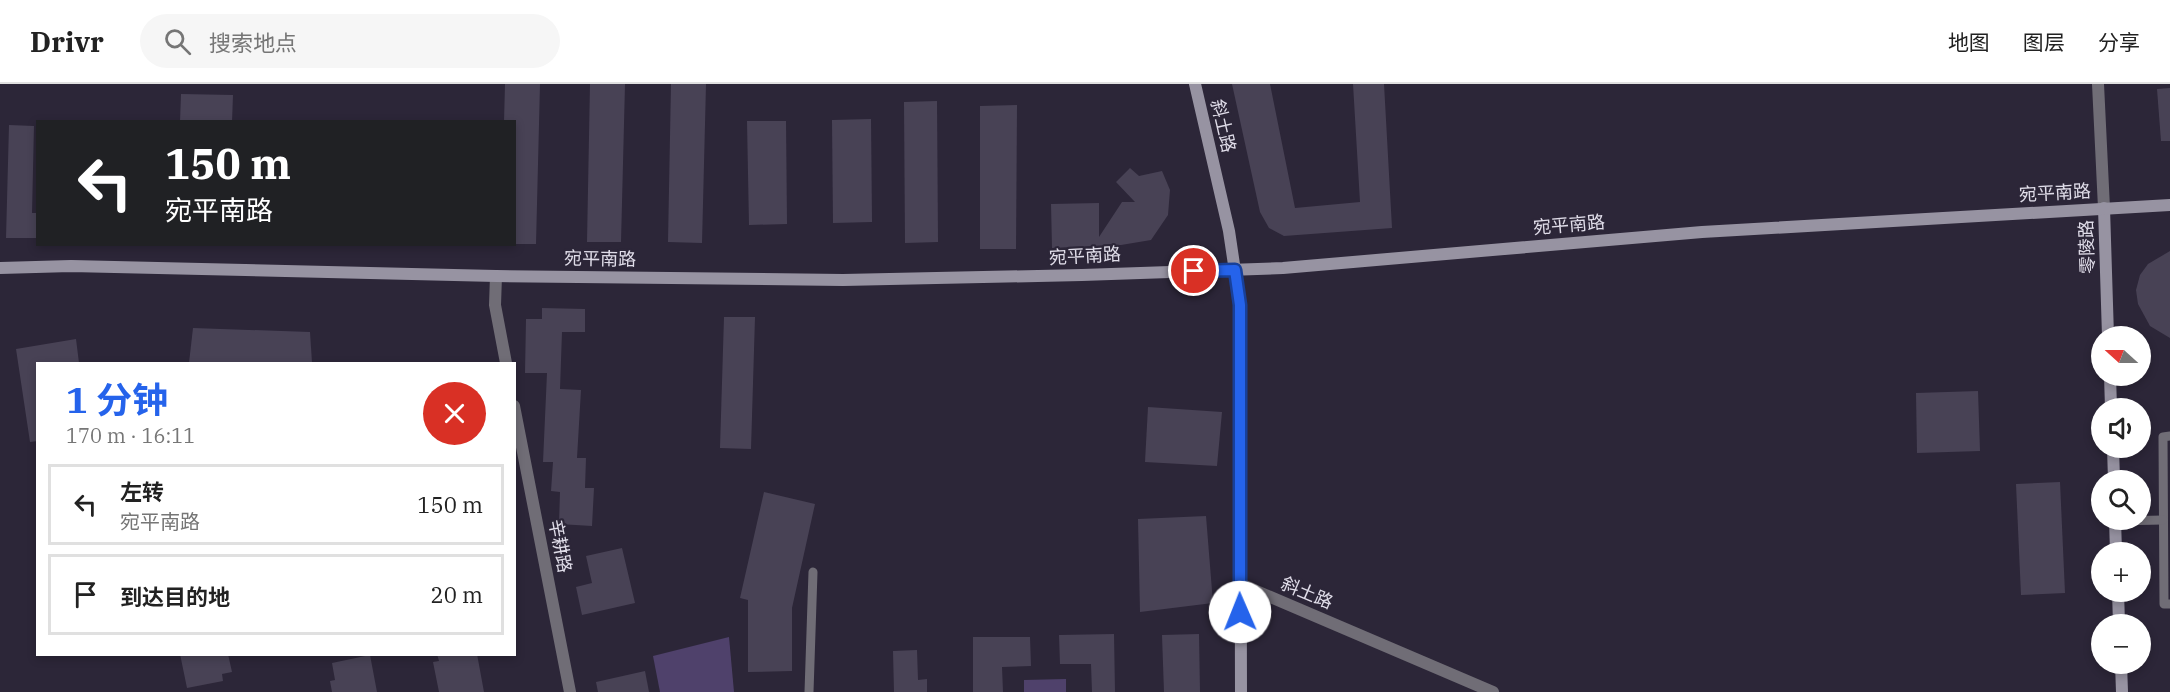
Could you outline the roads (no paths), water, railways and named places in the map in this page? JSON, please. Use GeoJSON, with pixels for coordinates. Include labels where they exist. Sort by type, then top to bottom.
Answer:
{"type":"FeatureCollection","features":[{"type":"Feature","properties":{"kind":"main road","name":"斜土路"},"geometry":{"type":"LineString","coordinates":[[1195,84],[1229,231],[1240,305],[1240,584]]}},
{"type":"Feature","properties":{"kind":"main road","name":"宛平南路"},"geometry":{"type":"LineString","coordinates":[[0,268],[213,269],[496,276],[843,280],[1235,270],[1283,268],[1702,232],[2170,205]]}},
{"type":"Feature","properties":{"kind":"main road","name":"零陵路"},"geometry":{"type":"LineString","coordinates":[[2104,208],[2108,326]]}},
{"type":"Feature","properties":{"kind":"main road"},"geometry":{"type":"LineString","coordinates":[[1240,584],[1241,692]]}},
{"type":"Feature","properties":{"kind":"main road"},"geometry":{"type":"LineString","coordinates":[[2121,674],[2122,692]]}},
{"type":"Feature","properties":{"kind":"street","name":"零陵路"},"geometry":{"type":"LineString","coordinates":[[2098,84],[2104,208]]}},
{"type":"Feature","properties":{"kind":"street"},"geometry":{"type":"LineString","coordinates":[[496,276],[495,305],[506,362]]}},
{"type":"Feature","properties":{"kind":"street","name":"辛耕路"},"geometry":{"type":"LineString","coordinates":[[516,416],[570,692]]}},
{"type":"Feature","properties":{"kind":"street","name":"斜土路"},"geometry":{"type":"LineString","coordinates":[[1240,584],[1493,692]]}},
{"type":"Feature","properties":{"kind":"lane"},"geometry":{"type":"LineString","coordinates":[[2170,436],[2163,437],[2164,604],[2170,603]]}},
{"type":"Feature","properties":{"kind":"lane"},"geometry":{"type":"LineString","coordinates":[[2151,520],[2163,520]]}},
{"type":"Feature","properties":{"kind":"lane"},"geometry":{"type":"LineString","coordinates":[[809,692],[813,572]]}}]}
